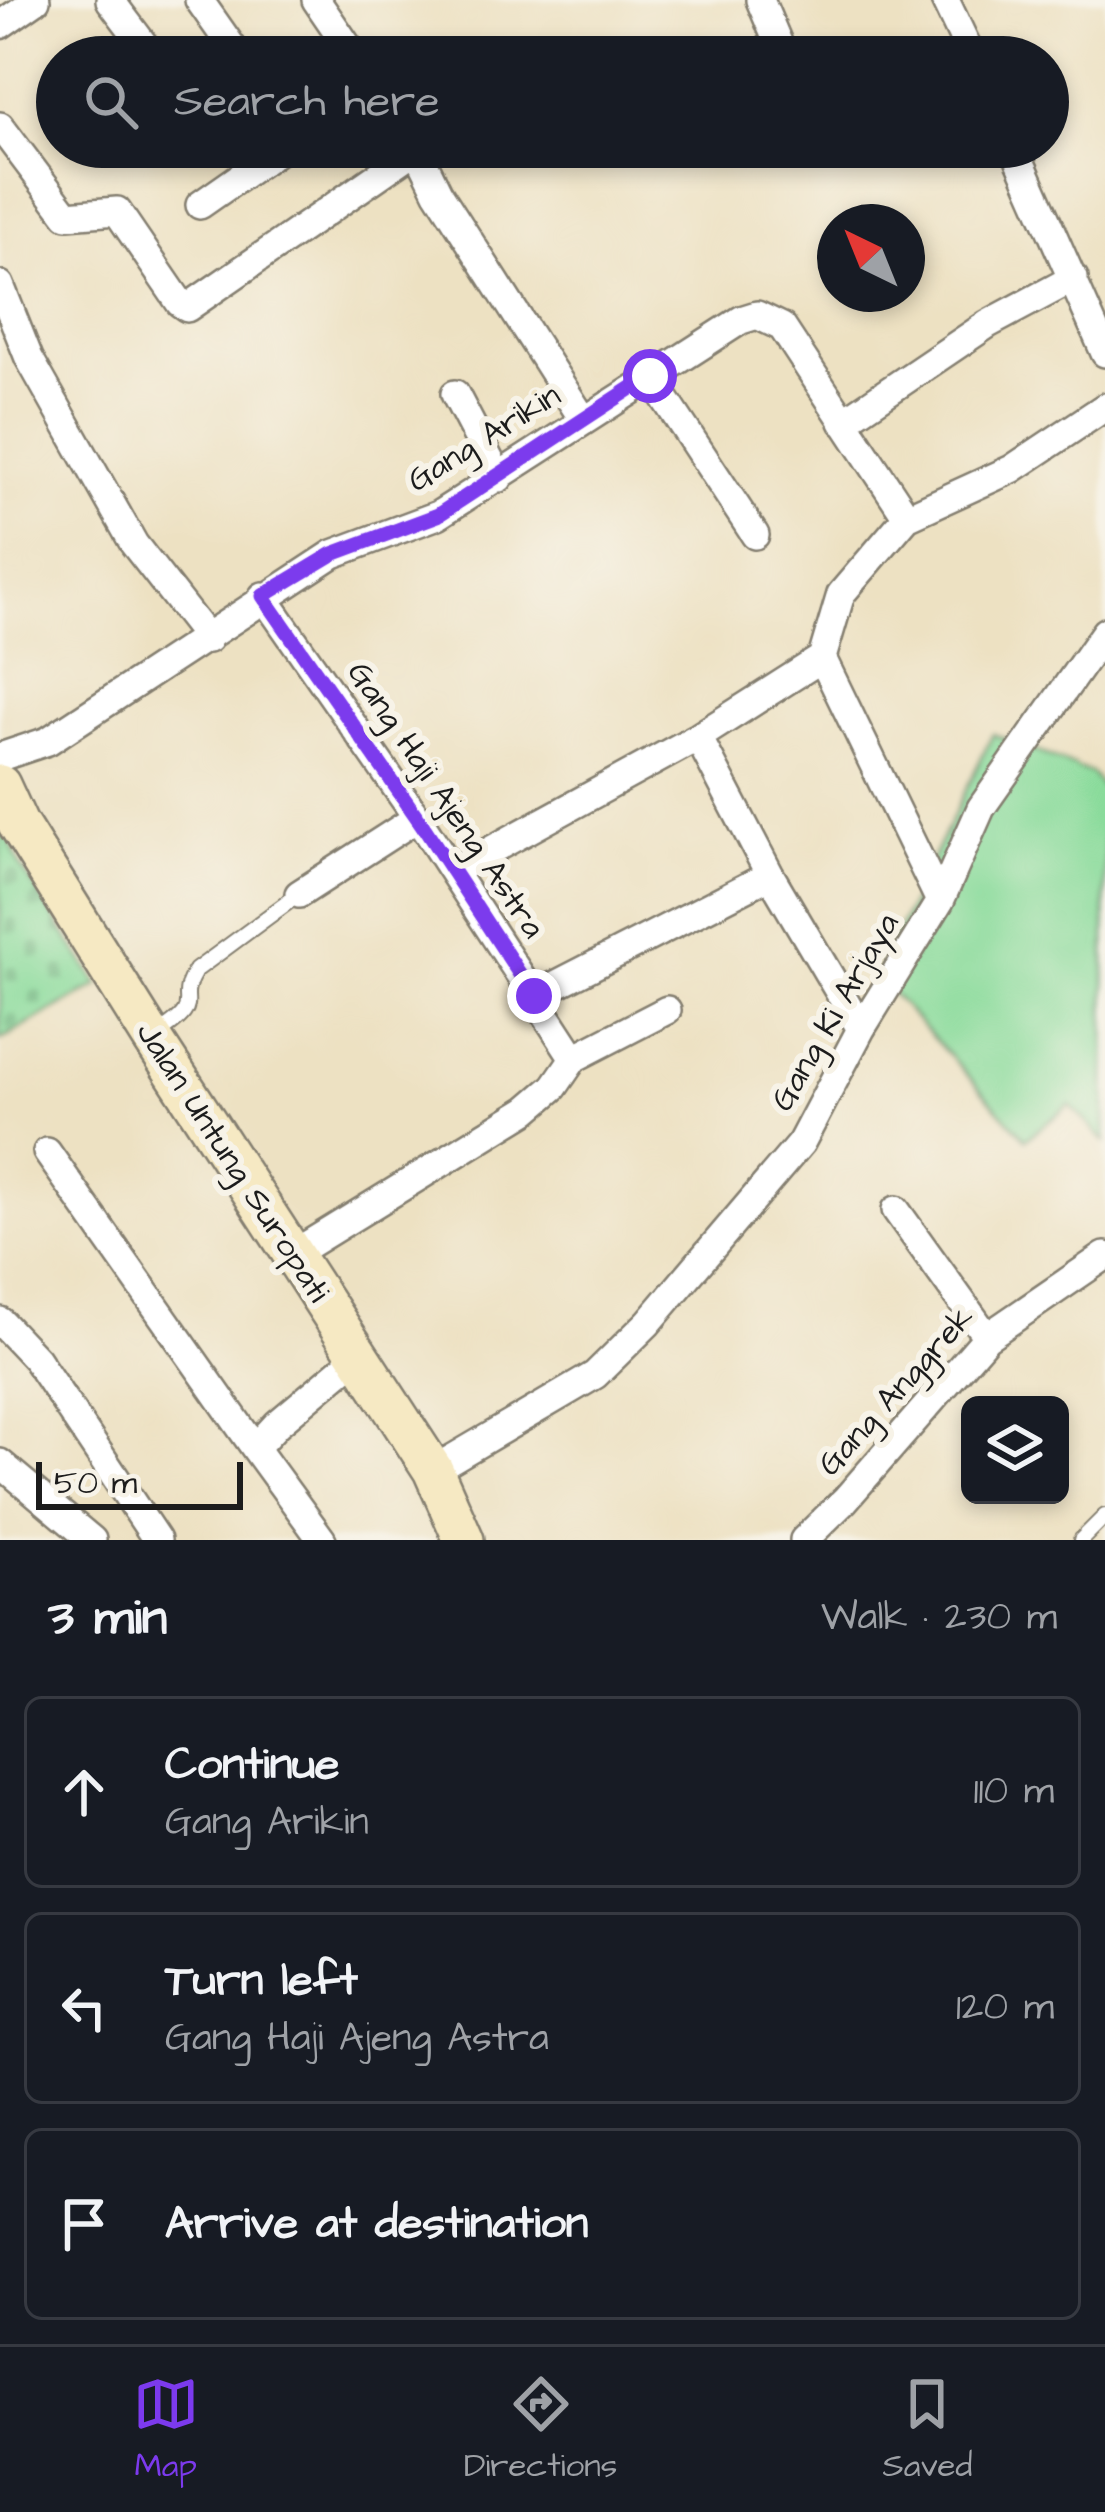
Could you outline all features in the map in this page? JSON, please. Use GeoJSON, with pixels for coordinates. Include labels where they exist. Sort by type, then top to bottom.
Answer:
{"type":"FeatureCollection","features":[{"type":"Feature","properties":{"kind":"street"},"geometry":{"type":"LineString","coordinates":[[0,25],[35,0]]}},
{"type":"Feature","properties":{"kind":"street"},"geometry":{"type":"LineString","coordinates":[[110,0],[137,36]]}},
{"type":"Feature","properties":{"kind":"street"},"geometry":{"type":"LineString","coordinates":[[200,0],[225,36]]}},
{"type":"Feature","properties":{"kind":"street"},"geometry":{"type":"LineString","coordinates":[[316,0],[341,36]]}},
{"type":"Feature","properties":{"kind":"street"},"geometry":{"type":"LineString","coordinates":[[760,0],[775,36]]}},
{"type":"Feature","properties":{"kind":"street"},"geometry":{"type":"LineString","coordinates":[[944,0],[962,36]]}},
{"type":"Feature","properties":{"kind":"street"},"geometry":{"type":"LineString","coordinates":[[0,126],[67,215],[117,211],[187,308],[389,168]]}},
{"type":"Feature","properties":{"kind":"street"},"geometry":{"type":"LineString","coordinates":[[200,205],[253,168]]}},
{"type":"Feature","properties":{"kind":"street"},"geometry":{"type":"LineString","coordinates":[[427,168],[583,419]]}},
{"type":"Feature","properties":{"kind":"street"},"geometry":{"type":"LineString","coordinates":[[1023,168],[1074,278],[1095,299],[1105,353]]}},
{"type":"Feature","properties":{"kind":"street"},"geometry":{"type":"LineString","coordinates":[[843,422],[988,324],[1074,278]]}},
{"type":"Feature","properties":{"kind":"street"},"geometry":{"type":"LineString","coordinates":[[0,286],[29,358],[134,544],[208,639]]}},
{"type":"Feature","properties":{"kind":"street","name":"Gang Arikin"},"geometry":{"type":"LineString","coordinates":[[0,757],[48,741],[333,554],[438,515],[650,376],[757,315],[782,327],[907,517]]}},
{"type":"Feature","properties":{"kind":"street"},"geometry":{"type":"LineString","coordinates":[[650,376],[755,535]]}},
{"type":"Feature","properties":{"kind":"street"},"geometry":{"type":"LineString","coordinates":[[455,394],[499,478]]}},
{"type":"Feature","properties":{"kind":"street"},"geometry":{"type":"LineString","coordinates":[[452,872],[698,737],[823,658],[841,594],[907,517],[1012,469],[1105,407]]}},
{"type":"Feature","properties":{"kind":"street","name":"Gang Haji Ajeng Astra"},"geometry":{"type":"LineString","coordinates":[[263,596],[417,818],[574,1058]]}},
{"type":"Feature","properties":{"kind":"street"},"geometry":{"type":"LineString","coordinates":[[940,901],[982,808],[1105,632]]}},
{"type":"Feature","properties":{"kind":"street","name":"Gang Ki Arjaya"},"geometry":{"type":"LineString","coordinates":[[433,1470],[595,1375],[648,1323],[801,1143],[861,1029],[940,901],[823,658]]}},
{"type":"Feature","properties":{"kind":"street"},"geometry":{"type":"LineString","coordinates":[[698,737],[770,875],[861,1029]]}},
{"type":"Feature","properties":{"kind":"street","name":"Jalan Untung Suropati"},"geometry":{"type":"LineString","coordinates":[[0,784],[18,824],[152,1038],[433,1470],[464,1540]]}},
{"type":"Feature","properties":{"kind":"street"},"geometry":{"type":"LineString","coordinates":[[299,894],[417,818]]}},
{"type":"Feature","properties":{"kind":"street"},"geometry":{"type":"LineString","coordinates":[[534,996],[770,875]]}},
{"type":"Feature","properties":{"kind":"street"},"geometry":{"type":"LineString","coordinates":[[293,1254],[543,1099],[574,1058],[668,1010]]}},
{"type":"Feature","properties":{"kind":"street"},"geometry":{"type":"LineString","coordinates":[[47,1152],[322,1540]]}},
{"type":"Feature","properties":{"kind":"street"},"geometry":{"type":"LineString","coordinates":[[896,1210],[987,1337]]}},
{"type":"Feature","properties":{"kind":"street","name":"Gang Anggrek"},"geometry":{"type":"LineString","coordinates":[[804,1540],[987,1337],[1105,1256]]}},
{"type":"Feature","properties":{"kind":"street"},"geometry":{"type":"LineString","coordinates":[[0,1321],[36,1359],[157,1540]]}},
{"type":"Feature","properties":{"kind":"street"},"geometry":{"type":"LineString","coordinates":[[255,1448],[357,1357]]}},
{"type":"Feature","properties":{"kind":"street"},"geometry":{"type":"LineString","coordinates":[[0,1463],[92,1540]]}},
{"type":"Feature","properties":{"kind":"lane"},"geometry":{"type":"LineString","coordinates":[[152,1038],[185,1016],[190,1007],[188,981],[196,970],[299,894]]}},
{"type":"Feature","properties":{"kind":"lane"},"geometry":{"type":"LineString","coordinates":[[1081,1540],[1105,1516]]}},
{"type":"Feature","properties":{"kind":"green space"},"geometry":{"type":"Polygon","coordinates":[[[993,734],[1091,773],[1105,791],[1105,1142],[1070,1105],[1026,1139],[876,976],[993,734]]]}},
{"type":"Feature","properties":{"kind":"green space"},"geometry":{"type":"Polygon","coordinates":[[[0,820],[21,867],[99,985],[0,1040],[0,820]]]}},
{"type":"Feature","properties":{"kind":"route"},"geometry":{"type":"LineString","coordinates":[[534,996],[263,596],[333,554],[438,515],[650,376]]}}]}
